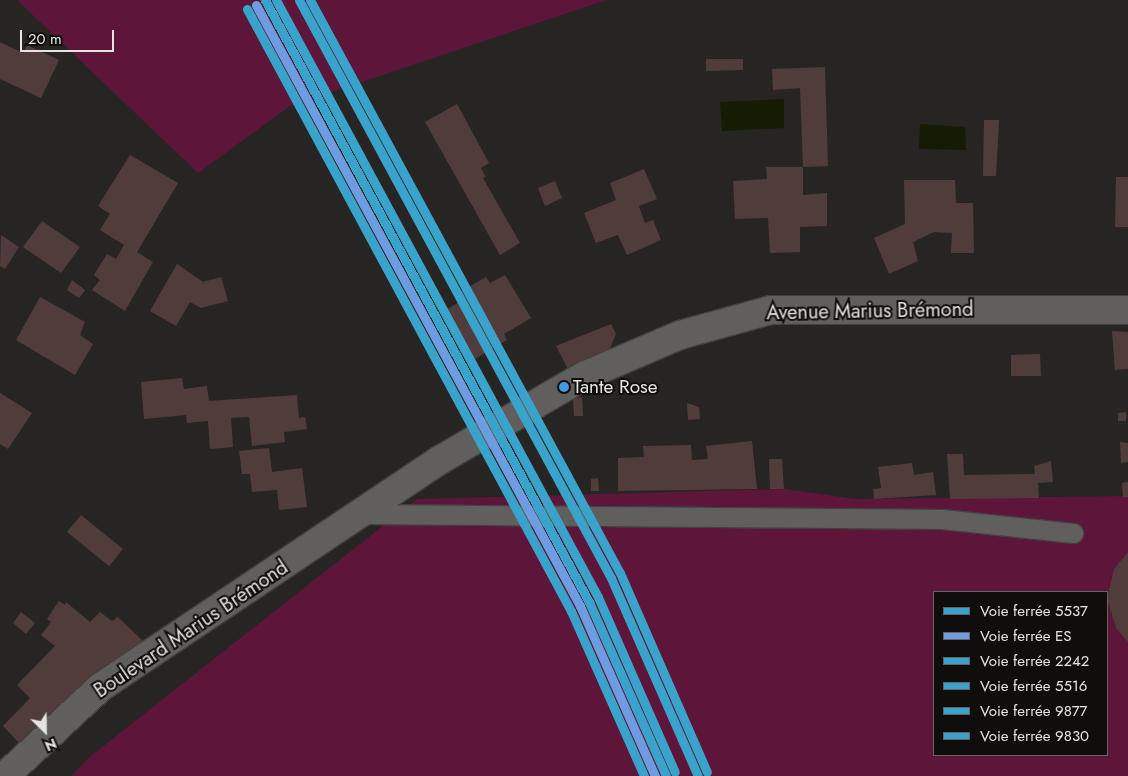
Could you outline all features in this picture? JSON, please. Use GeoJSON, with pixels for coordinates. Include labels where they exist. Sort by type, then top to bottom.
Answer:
{"type":"FeatureCollection","features":[{"type":"Feature","properties":{"kind":"street","name":"Avenue Marius Brémond"},"geometry":{"type":"LineString","coordinates":[[362,514],[440,460],[584,376],[680,335],[771,310],[1128,310]]}},
{"type":"Feature","properties":{"kind":"street","name":"Boulevard Marius Brémond"},"geometry":{"type":"LineString","coordinates":[[5,776],[102,686],[362,514]]}},
{"type":"Feature","properties":{"kind":"lane"},"geometry":{"type":"LineString","coordinates":[[362,514],[942,519],[1073,533]]}},
{"type":"Feature","properties":{"kind":"shaded area"},"geometry":{"type":"Polygon","coordinates":[[[17,0],[606,0],[290,106],[198,173],[17,0]]]}},
{"type":"Feature","properties":{"kind":"shaded area"},"geometry":{"type":"Polygon","coordinates":[[[784,99],[784,128],[722,131],[720,102],[784,99]]]}},
{"type":"Feature","properties":{"kind":"shaded area"},"geometry":{"type":"Polygon","coordinates":[[[920,124],[965,127],[966,150],[919,149],[920,124]]]}},
{"type":"Feature","properties":{"kind":"shaded area"},"geometry":{"type":"Polygon","coordinates":[[[785,489],[856,499],[1128,496],[1128,776],[71,776],[92,755],[417,499],[785,489]]]}},
{"type":"Feature","properties":{"kind":"building"},"geometry":{"type":"Polygon","coordinates":[[[0,42],[23,53],[27,45],[59,60],[41,98],[0,79],[0,42]]]}},
{"type":"Feature","properties":{"kind":"building"},"geometry":{"type":"Polygon","coordinates":[[[706,59],[743,59],[743,70],[706,71],[706,59]]]}},
{"type":"Feature","properties":{"kind":"building"},"geometry":{"type":"Polygon","coordinates":[[[825,67],[828,166],[803,167],[800,88],[773,90],[772,69],[825,67]]]}},
{"type":"Feature","properties":{"kind":"building"},"geometry":{"type":"Polygon","coordinates":[[[457,104],[489,163],[481,168],[486,177],[483,178],[520,243],[500,255],[425,122],[457,104]]]}},
{"type":"Feature","properties":{"kind":"building"},"geometry":{"type":"Polygon","coordinates":[[[984,120],[999,120],[996,176],[983,176],[984,120]]]}},
{"type":"Feature","properties":{"kind":"building"},"geometry":{"type":"Polygon","coordinates":[[[130,155],[178,183],[137,252],[153,262],[125,311],[92,290],[100,280],[94,275],[107,254],[116,259],[124,245],[100,230],[110,214],[98,206],[130,155]]]}},
{"type":"Feature","properties":{"kind":"building"},"geometry":{"type":"Polygon","coordinates":[[[766,167],[803,167],[803,195],[827,193],[827,226],[800,227],[800,252],[770,253],[768,218],[735,219],[733,181],[767,179],[766,167]]]}},
{"type":"Feature","properties":{"kind":"building"},"geometry":{"type":"Polygon","coordinates":[[[644,169],[657,199],[639,206],[645,223],[653,220],[661,240],[627,255],[618,235],[596,243],[584,213],[616,200],[610,183],[644,169]]]}},
{"type":"Feature","properties":{"kind":"building"},"geometry":{"type":"Polygon","coordinates":[[[1116,177],[1128,177],[1128,227],[1115,227],[1116,177]]]}},
{"type":"Feature","properties":{"kind":"building"},"geometry":{"type":"Polygon","coordinates":[[[904,180],[955,180],[956,203],[973,203],[974,253],[951,253],[952,233],[934,232],[913,242],[918,261],[889,274],[874,238],[905,224],[904,180]]]}},
{"type":"Feature","properties":{"kind":"building"},"geometry":{"type":"Polygon","coordinates":[[[555,181],[562,198],[545,206],[538,188],[555,181]]]}},
{"type":"Feature","properties":{"kind":"building"},"geometry":{"type":"Polygon","coordinates":[[[42,221],[80,247],[61,273],[23,247],[42,221]]]}},
{"type":"Feature","properties":{"kind":"building"},"geometry":{"type":"Polygon","coordinates":[[[1,235],[19,247],[5,269],[0,266],[1,235]]]}},
{"type":"Feature","properties":{"kind":"building"},"geometry":{"type":"Polygon","coordinates":[[[177,264],[203,282],[221,277],[228,301],[201,308],[190,302],[176,326],[150,311],[177,264]]]}},
{"type":"Feature","properties":{"kind":"building"},"geometry":{"type":"Polygon","coordinates":[[[505,275],[531,318],[504,334],[507,340],[475,359],[446,310],[464,299],[460,292],[486,277],[490,283],[505,275]]]}},
{"type":"Feature","properties":{"kind":"building"},"geometry":{"type":"Polygon","coordinates":[[[72,280],[85,290],[79,298],[67,290],[72,280]]]}},
{"type":"Feature","properties":{"kind":"building"},"geometry":{"type":"Polygon","coordinates":[[[40,297],[85,322],[80,335],[93,344],[75,375],[16,340],[40,297]]]}},
{"type":"Feature","properties":{"kind":"building"},"geometry":{"type":"Polygon","coordinates":[[[611,324],[616,334],[608,353],[569,371],[556,346],[611,324]]]}},
{"type":"Feature","properties":{"kind":"building"},"geometry":{"type":"Polygon","coordinates":[[[1112,331],[1128,332],[1128,369],[1115,370],[1112,331]]]}},
{"type":"Feature","properties":{"kind":"building"},"geometry":{"type":"Polygon","coordinates":[[[1040,354],[1041,376],[1011,376],[1011,355],[1040,354]]]}},
{"type":"Feature","properties":{"kind":"building"},"geometry":{"type":"Polygon","coordinates":[[[182,378],[184,389],[207,386],[209,401],[297,395],[299,418],[305,417],[307,429],[284,432],[285,442],[252,446],[249,417],[231,418],[233,447],[210,449],[208,421],[187,423],[186,415],[144,419],[141,382],[182,378]]]}},
{"type":"Feature","properties":{"kind":"building"},"geometry":{"type":"Polygon","coordinates":[[[0,393],[32,413],[8,449],[0,444],[0,393]]]}},
{"type":"Feature","properties":{"kind":"building","name":"Tante Rose"},"geometry":{"type":"Polygon","coordinates":[[[582,397],[583,416],[574,416],[573,398],[582,397]]]}},
{"type":"Feature","properties":{"kind":"building"},"geometry":{"type":"Polygon","coordinates":[[[687,403],[699,407],[700,419],[688,420],[687,403]]]}},
{"type":"Feature","properties":{"kind":"building"},"geometry":{"type":"Polygon","coordinates":[[[1126,412],[1126,421],[1118,421],[1118,413],[1126,412]]]}},
{"type":"Feature","properties":{"kind":"building"},"geometry":{"type":"Polygon","coordinates":[[[752,441],[757,489],[618,491],[618,458],[644,457],[643,446],[691,445],[692,460],[708,459],[706,446],[752,441]]]}},
{"type":"Feature","properties":{"kind":"building"},"geometry":{"type":"Polygon","coordinates":[[[1120,442],[1128,443],[1128,462],[1121,463],[1120,442]]]}},
{"type":"Feature","properties":{"kind":"building"},"geometry":{"type":"Polygon","coordinates":[[[269,448],[272,472],[302,468],[307,507],[279,510],[277,490],[252,492],[250,474],[242,474],[239,451],[269,448]]]}},
{"type":"Feature","properties":{"kind":"building"},"geometry":{"type":"Polygon","coordinates":[[[947,454],[963,454],[964,475],[1035,474],[1034,466],[1051,461],[1053,482],[1038,483],[1039,498],[950,499],[947,454]]]}},
{"type":"Feature","properties":{"kind":"building"},"geometry":{"type":"Polygon","coordinates":[[[769,459],[782,459],[784,489],[770,489],[769,459]]]}},
{"type":"Feature","properties":{"kind":"building"},"geometry":{"type":"Polygon","coordinates":[[[912,463],[914,475],[933,472],[936,495],[874,499],[873,489],[881,488],[878,467],[912,463]]]}},
{"type":"Feature","properties":{"kind":"building"},"geometry":{"type":"Polygon","coordinates":[[[598,478],[599,491],[591,491],[591,479],[598,478]]]}},
{"type":"Feature","properties":{"kind":"building"},"geometry":{"type":"Polygon","coordinates":[[[1128,482],[1128,497],[1123,497],[1122,483],[1128,482]]]}},
{"type":"Feature","properties":{"kind":"building"},"geometry":{"type":"Polygon","coordinates":[[[81,515],[123,549],[109,566],[67,532],[81,515]]]}},
{"type":"Feature","properties":{"kind":"building"},"geometry":{"type":"Polygon","coordinates":[[[1128,552],[1128,642],[1116,628],[1108,602],[1114,569],[1128,552]]]}},
{"type":"Feature","properties":{"kind":"building"},"geometry":{"type":"Polygon","coordinates":[[[59,601],[65,605],[66,602],[90,622],[100,612],[112,621],[118,617],[144,642],[86,682],[22,746],[3,726],[30,698],[17,685],[55,646],[41,635],[51,622],[47,619],[59,601]]]}},
{"type":"Feature","properties":{"kind":"building"},"geometry":{"type":"Polygon","coordinates":[[[21,612],[35,623],[26,634],[13,623],[21,612]]]}},
{"type":"Feature","properties":{"kind":"rail line","name":"5537"},"geometry":{"type":"LineString","coordinates":[[265,0],[589,602],[666,776]]}},
{"type":"Feature","properties":{"kind":"rail line","name":"9877"},"geometry":{"type":"LineString","coordinates":[[276,0],[598,597],[675,772]]}},
{"type":"Feature","properties":{"kind":"rail line","name":"2242"},"geometry":{"type":"LineString","coordinates":[[299,0],[611,578],[698,776]]}},
{"type":"Feature","properties":{"kind":"rail line","name":"5516"},"geometry":{"type":"LineString","coordinates":[[310,0],[620,573],[707,772]]}},
{"type":"Feature","properties":{"kind":"rail line","name":"ES"},"geometry":{"type":"LineString","coordinates":[[256,5],[580,606],[655,776]]}},
{"type":"Feature","properties":{"kind":"rail line","name":"9830"},"geometry":{"type":"LineString","coordinates":[[247,9],[571,611],[644,776]]}},
{"type":"Feature","properties":{"kind":"place","name":"Tante Rose"},"geometry":{"type":"Point","coordinates":[564,387]}}]}
